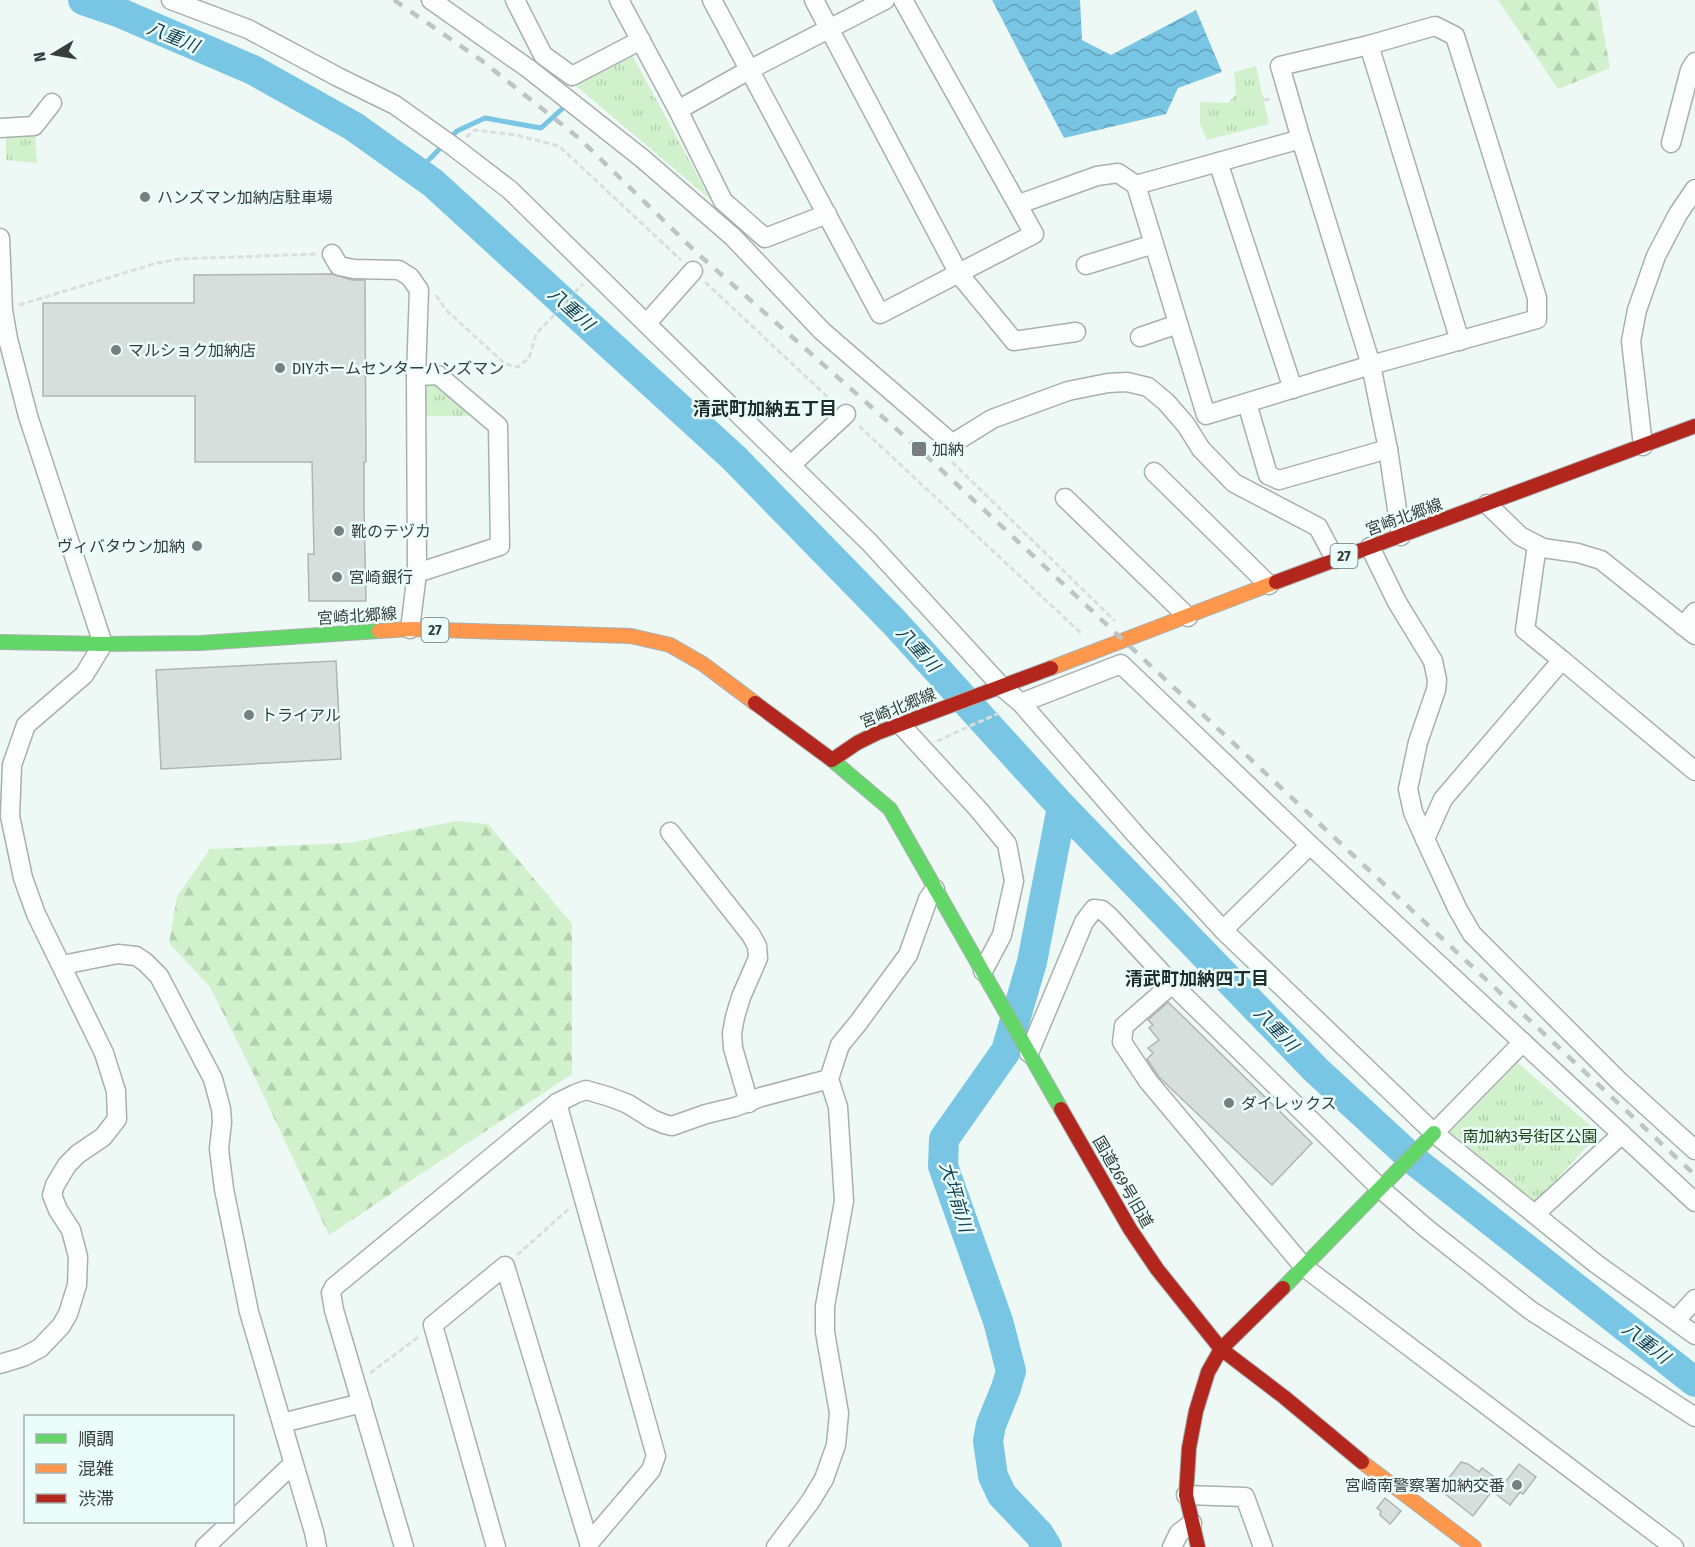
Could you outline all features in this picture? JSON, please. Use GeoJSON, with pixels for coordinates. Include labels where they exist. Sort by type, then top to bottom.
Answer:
{"type":"FeatureCollection","features":[{"type":"Feature","properties":{"kind":"main road","name":"宮崎北郷線"},"geometry":{"type":"LineString","coordinates":[[0,642],[201,643],[410,629],[631,636],[670,645],[703,664],[832,760],[877,733],[1188,617],[1335,559],[1695,426]]}},
{"type":"Feature","properties":{"kind":"main road","name":"国道269号旧道"},"geometry":{"type":"LineString","coordinates":[[832,760],[890,809],[1130,1228],[1157,1269],[1221,1349],[1284,1397],[1344,1448],[1474,1547]]}},
{"type":"Feature","properties":{"kind":"main road"},"geometry":{"type":"LineString","coordinates":[[1198,1547],[1186,1495],[1189,1448],[1196,1411],[1208,1372],[1221,1349],[1432,1135]]}},
{"type":"Feature","properties":{"kind":"street"},"geometry":{"type":"LineString","coordinates":[[171,0],[248,29],[395,105],[510,190],[870,543],[998,688],[1021,703],[1136,835],[1223,930],[1432,1135],[1595,1263],[1695,1335]]}},
{"type":"Feature","properties":{"kind":"street"},"geometry":{"type":"LineString","coordinates":[[431,0],[529,69],[643,159],[733,237],[822,332],[948,440],[947,447]]}},
{"type":"Feature","properties":{"kind":"street"},"geometry":{"type":"LineString","coordinates":[[515,0],[543,55],[572,76],[641,40]]}},
{"type":"Feature","properties":{"kind":"street"},"geometry":{"type":"LineString","coordinates":[[619,0],[678,110],[723,201],[765,238],[826,214]]}},
{"type":"Feature","properties":{"kind":"street"},"geometry":{"type":"LineString","coordinates":[[712,0],[880,314],[1034,234],[903,0]]}},
{"type":"Feature","properties":{"kind":"street"},"geometry":{"type":"LineString","coordinates":[[814,0],[959,274],[1014,341],[1076,332]]}},
{"type":"Feature","properties":{"kind":"street"},"geometry":{"type":"LineString","coordinates":[[678,110],[749,70],[885,0]]}},
{"type":"Feature","properties":{"kind":"street"},"geometry":{"type":"LineString","coordinates":[[1019,204],[1097,176],[1118,173],[1136,185],[1206,415],[1371,365],[1537,319],[1537,298],[1534,287],[1455,36],[1435,26],[1369,45],[1280,66],[1300,139],[1371,365],[1388,449],[1401,536]]}},
{"type":"Feature","properties":{"kind":"street"},"geometry":{"type":"LineString","coordinates":[[1369,45],[1460,341]]}},
{"type":"Feature","properties":{"kind":"street"},"geometry":{"type":"LineString","coordinates":[[1671,143],[1690,70],[1695,62]]}},
{"type":"Feature","properties":{"kind":"street"},"geometry":{"type":"LineString","coordinates":[[0,128],[34,126],[52,103]]}},
{"type":"Feature","properties":{"kind":"street"},"geometry":{"type":"LineString","coordinates":[[1136,185],[1300,139]]}},
{"type":"Feature","properties":{"kind":"street"},"geometry":{"type":"LineString","coordinates":[[1218,162],[1293,389]]}},
{"type":"Feature","properties":{"kind":"street"},"geometry":{"type":"LineString","coordinates":[[1643,446],[1631,341],[1637,310],[1656,255],[1678,214],[1695,189]]}},
{"type":"Feature","properties":{"kind":"street"},"geometry":{"type":"LineString","coordinates":[[0,238],[4,340],[103,644],[84,675],[26,725],[12,765],[10,816],[23,878],[36,914],[104,1053],[117,1091],[117,1119],[103,1137],[78,1154],[67,1165],[52,1195],[58,1210],[71,1230],[78,1257],[77,1286],[68,1314],[61,1326],[40,1348],[23,1357],[0,1364]]}},
{"type":"Feature","properties":{"kind":"street"},"geometry":{"type":"LineString","coordinates":[[1086,265],[1154,244]]}},
{"type":"Feature","properties":{"kind":"street"},"geometry":{"type":"LineString","coordinates":[[332,254],[339,266],[354,269],[399,270],[410,277],[419,290],[416,375],[417,573],[410,629]]}},
{"type":"Feature","properties":{"kind":"street"},"geometry":{"type":"LineString","coordinates":[[647,323],[693,271]]}},
{"type":"Feature","properties":{"kind":"street"},"geometry":{"type":"LineString","coordinates":[[1140,337],[1178,324]]}},
{"type":"Feature","properties":{"kind":"street"},"geometry":{"type":"LineString","coordinates":[[416,375],[438,375],[498,426],[500,546],[417,573]]}},
{"type":"Feature","properties":{"kind":"street"},"geometry":{"type":"LineString","coordinates":[[947,447],[992,419],[1068,391],[1108,383],[1127,382],[1148,387],[1166,402],[1186,424],[1202,449],[1234,483],[1318,527],[1335,559]]}},
{"type":"Feature","properties":{"kind":"street"},"geometry":{"type":"LineString","coordinates":[[1247,403],[1268,475],[1279,480],[1388,449]]}},
{"type":"Feature","properties":{"kind":"street"},"geometry":{"type":"LineString","coordinates":[[791,465],[846,414]]}},
{"type":"Feature","properties":{"kind":"street"},"geometry":{"type":"LineString","coordinates":[[1154,472],[1269,585]]}},
{"type":"Feature","properties":{"kind":"street"},"geometry":{"type":"LineString","coordinates":[[1065,498],[1188,617]]}},
{"type":"Feature","properties":{"kind":"street"},"geometry":{"type":"LineString","coordinates":[[1487,504],[1520,536],[1543,548],[1578,553],[1601,560],[1691,624]]}},
{"type":"Feature","properties":{"kind":"street"},"geometry":{"type":"LineString","coordinates":[[1537,545],[1525,630],[1694,769]]}},
{"type":"Feature","properties":{"kind":"street"},"geometry":{"type":"LineString","coordinates":[[1370,547],[1397,602],[1433,661],[1437,680],[1436,690],[1418,742],[1408,789],[1413,812],[1457,908],[1472,934],[1620,1082],[1695,1150]]}},
{"type":"Feature","properties":{"kind":"street"},"geometry":{"type":"LineString","coordinates":[[1425,839],[1443,799],[1562,660]]}},
{"type":"Feature","properties":{"kind":"street"},"geometry":{"type":"LineString","coordinates":[[1021,703],[1121,664],[1310,845],[1695,1202]]}},
{"type":"Feature","properties":{"kind":"street"},"geometry":{"type":"LineString","coordinates":[[906,722],[921,747],[1007,844],[1014,881],[1002,934],[983,971]]}},
{"type":"Feature","properties":{"kind":"street"},"geometry":{"type":"LineString","coordinates":[[670,832],[751,935],[757,946],[758,958],[741,997],[732,1034],[733,1048],[749,1102]]}},
{"type":"Feature","properties":{"kind":"street"},"geometry":{"type":"LineString","coordinates":[[1223,930],[1310,845]]}},
{"type":"Feature","properties":{"kind":"street"},"geometry":{"type":"LineString","coordinates":[[776,1547],[810,1502],[824,1479],[836,1445],[839,1413],[825,1332],[825,1306],[844,1201],[838,1107],[829,1079],[840,1045],[908,955],[928,898],[935,889]]}},
{"type":"Feature","properties":{"kind":"street"},"geometry":{"type":"LineString","coordinates":[[1026,1046],[1084,922],[1094,909],[1102,910],[1172,984],[1384,1185],[1426,1228],[1530,1310],[1695,1417]]}},
{"type":"Feature","properties":{"kind":"street"},"geometry":{"type":"LineString","coordinates":[[62,965],[118,954],[136,956],[145,962],[159,976],[213,1079],[221,1109],[219,1149],[224,1189],[249,1312],[317,1547]]}},
{"type":"Feature","properties":{"kind":"street"},"geometry":{"type":"LineString","coordinates":[[1172,984],[1124,1026],[1122,1042],[1148,1081],[1304,1267],[1674,1547]]}},
{"type":"Feature","properties":{"kind":"street"},"geometry":{"type":"LineString","coordinates":[[1432,1135],[1523,1042]]}},
{"type":"Feature","properties":{"kind":"street"},"geometry":{"type":"LineString","coordinates":[[404,1547],[334,1310],[331,1293],[334,1287],[557,1103],[586,1090],[628,1104],[652,1119],[672,1126],[761,1097],[829,1079]]}},
{"type":"Feature","properties":{"kind":"street"},"geometry":{"type":"LineString","coordinates":[[496,1547],[433,1325],[505,1266],[589,1543],[651,1470],[656,1456],[557,1103]]}},
{"type":"Feature","properties":{"kind":"street"},"geometry":{"type":"LineString","coordinates":[[1535,1214],[1622,1134]]}},
{"type":"Feature","properties":{"kind":"street"},"geometry":{"type":"LineString","coordinates":[[1676,1320],[1695,1299]]}},
{"type":"Feature","properties":{"kind":"street"},"geometry":{"type":"LineString","coordinates":[[282,1424],[362,1403]]}},
{"type":"Feature","properties":{"kind":"street"},"geometry":{"type":"LineString","coordinates":[[215,1543],[293,1464]]}},
{"type":"Feature","properties":{"kind":"street"},"geometry":{"type":"LineString","coordinates":[[1186,1495],[1245,1497],[1263,1547]]}},
{"type":"Feature","properties":{"kind":"street"},"geometry":{"type":"LineString","coordinates":[[1172,1547],[1179,1533],[1192,1523]]}},
{"type":"Feature","properties":{"kind":"path"},"geometry":{"type":"LineString","coordinates":[[454,147],[475,130],[516,135],[559,146],[1099,650]]}},
{"type":"Feature","properties":{"kind":"path"},"geometry":{"type":"LineString","coordinates":[[3,310],[157,263],[179,259],[332,254]]}},
{"type":"Feature","properties":{"kind":"path"},"geometry":{"type":"LineString","coordinates":[[431,286],[446,310],[506,364],[518,367],[530,357],[536,333],[584,282]]}},
{"type":"Feature","properties":{"kind":"path"},"geometry":{"type":"LineString","coordinates":[[947,447],[946,456],[1131,637]]}},
{"type":"Feature","properties":{"kind":"path"},"geometry":{"type":"LineString","coordinates":[[921,747],[1021,703]]}},
{"type":"Feature","properties":{"kind":"path"},"geometry":{"type":"LineString","coordinates":[[505,1266],[583,1196]]}},
{"type":"Feature","properties":{"kind":"path"},"geometry":{"type":"LineString","coordinates":[[356,1384],[433,1325]]}},
{"type":"Feature","properties":{"kind":"green space"},"geometry":{"type":"Polygon","coordinates":[[[1498,0],[1598,0],[1610,68],[1558,89],[1498,0]]]}},
{"type":"Feature","properties":{"kind":"green space"},"geometry":{"type":"Polygon","coordinates":[[[631,53],[710,199],[575,85],[631,53]]]}},
{"type":"Feature","properties":{"kind":"green space"},"geometry":{"type":"Polygon","coordinates":[[[1256,66],[1269,124],[1207,140],[1200,124],[1200,102],[1228,103],[1236,94],[1234,72],[1256,66]]]}},
{"type":"Feature","properties":{"kind":"green space"},"geometry":{"type":"Polygon","coordinates":[[[35,132],[37,163],[6,160],[6,133],[35,132]]]}},
{"type":"Feature","properties":{"kind":"green space"},"geometry":{"type":"Polygon","coordinates":[[[429,381],[437,383],[476,416],[421,416],[421,388],[429,381]]]}},
{"type":"Feature","properties":{"kind":"green space"},"geometry":{"type":"Polygon","coordinates":[[[456,821],[488,824],[572,924],[572,1074],[329,1235],[210,987],[169,943],[177,897],[210,849],[349,843],[456,821]]]}},
{"type":"Feature","properties":{"kind":"green space","name":"南加納3号街区公園"},"geometry":{"type":"Polygon","coordinates":[[[1518,1063],[1599,1133],[1536,1202],[1450,1132],[1518,1063]]]}},
{"type":"Feature","properties":{"kind":"water"},"geometry":{"type":"Polygon","coordinates":[[[992,0],[1080,0],[1082,40],[1111,55],[1196,10],[1222,72],[1178,88],[1166,114],[1064,138],[992,0]]]}},
{"type":"Feature","properties":{"kind":"building"},"geometry":{"type":"Polygon","coordinates":[[[332,274],[352,280],[365,280],[366,601],[309,601],[308,554],[314,554],[312,462],[195,462],[195,396],[43,396],[43,303],[194,303],[194,275],[332,274]]]}},
{"type":"Feature","properties":{"kind":"building","name":"トライアル"},"geometry":{"type":"Polygon","coordinates":[[[336,661],[341,759],[161,769],[156,670],[336,661]]]}},
{"type":"Feature","properties":{"kind":"building","name":"ダイレックス"},"geometry":{"type":"Polygon","coordinates":[[[1168,1002],[1312,1143],[1272,1185],[1159,1077],[1147,1059],[1153,1053],[1148,1048],[1159,1040],[1149,1028],[1153,1025],[1148,1020],[1168,1002]]]}},
{"type":"Feature","properties":{"kind":"building"},"geometry":{"type":"Polygon","coordinates":[[[1461,1462],[1479,1472],[1482,1468],[1504,1484],[1519,1464],[1536,1477],[1523,1494],[1520,1492],[1510,1505],[1492,1491],[1473,1516],[1444,1493],[1449,1486],[1445,1483],[1461,1462]]]}},
{"type":"Feature","properties":{"kind":"building"},"geometry":{"type":"Polygon","coordinates":[[[1385,1498],[1401,1511],[1390,1524],[1380,1515],[1381,1511],[1377,1508],[1385,1498]]]}},
{"type":"Feature","properties":{"kind":"waterway","name":"八重川"},"geometry":{"type":"LineString","coordinates":[[83,0],[118,12],[253,70],[353,126],[433,183],[734,458],[893,621],[1062,807],[1316,1070],[1416,1162],[1695,1382]]}},
{"type":"Feature","properties":{"kind":"waterway"},"geometry":{"type":"LineString","coordinates":[[417,172],[457,131],[485,118],[541,128],[563,108]]}},
{"type":"Feature","properties":{"kind":"waterway","name":"大坪前川"},"geometry":{"type":"LineString","coordinates":[[1047,1547],[1039,1534],[1002,1495],[993,1476],[988,1441],[991,1425],[1011,1371],[998,1321],[943,1166],[944,1139],[1006,1051],[1032,962],[1062,807]]}},
{"type":"Feature","properties":{"kind":"railway"},"geometry":{"type":"LineString","coordinates":[[394,0],[481,60],[580,139],[697,253],[919,449],[1695,1175]]}},
{"type":"Feature","properties":{"kind":"traffic: fast"},"geometry":{"type":"LineString","coordinates":[[0,642],[201,643],[379,631]]}},
{"type":"Feature","properties":{"kind":"traffic: fast"},"geometry":{"type":"LineString","coordinates":[[832,760],[890,809],[1061,1109]]}},
{"type":"Feature","properties":{"kind":"traffic: fast"},"geometry":{"type":"LineString","coordinates":[[1283,1288],[1434,1133]]}},
{"type":"Feature","properties":{"kind":"traffic: slow"},"geometry":{"type":"LineString","coordinates":[[1051,668],[1276,582]]}},
{"type":"Feature","properties":{"kind":"traffic: slow"},"geometry":{"type":"LineString","coordinates":[[379,631],[410,629],[631,636],[670,645],[703,664],[755,703]]}},
{"type":"Feature","properties":{"kind":"traffic: slow"},"geometry":{"type":"LineString","coordinates":[[1362,1462],[1474,1547]]}},
{"type":"Feature","properties":{"kind":"traffic: jam"},"geometry":{"type":"LineString","coordinates":[[1276,582],[1695,426]]}},
{"type":"Feature","properties":{"kind":"traffic: jam"},"geometry":{"type":"LineString","coordinates":[[755,703],[832,760],[877,733],[1051,668]]}},
{"type":"Feature","properties":{"kind":"traffic: jam"},"geometry":{"type":"LineString","coordinates":[[1061,1109],[1130,1229],[1157,1269],[1221,1349],[1284,1397],[1362,1462]]}},
{"type":"Feature","properties":{"kind":"traffic: jam"},"geometry":{"type":"LineString","coordinates":[[1198,1547],[1186,1495],[1189,1448],[1196,1411],[1208,1372],[1221,1349],[1283,1288]]}},
{"type":"Feature","properties":{"kind":"place","name":"ハンズマン加納店駐車場"},"geometry":{"type":"Point","coordinates":[145,197]}},
{"type":"Feature","properties":{"kind":"place","name":"マルショク加納店"},"geometry":{"type":"Point","coordinates":[116,350]}},
{"type":"Feature","properties":{"kind":"place","name":"DIYホームセンターハンズマン"},"geometry":{"type":"Point","coordinates":[280,368]}},
{"type":"Feature","properties":{"kind":"place","name":"加納"},"geometry":{"type":"Point","coordinates":[919,449]}},
{"type":"Feature","properties":{"kind":"place","name":"靴のテヅカ"},"geometry":{"type":"Point","coordinates":[339,531]}},
{"type":"Feature","properties":{"kind":"place","name":"ヴィバタウン加納"},"geometry":{"type":"Point","coordinates":[197,546]}},
{"type":"Feature","properties":{"kind":"place","name":"宮崎銀行"},"geometry":{"type":"Point","coordinates":[337,577]}},
{"type":"Feature","properties":{"kind":"place","name":"トライアル"},"geometry":{"type":"Point","coordinates":[249,715]}},
{"type":"Feature","properties":{"kind":"place","name":"ダイレックス"},"geometry":{"type":"Point","coordinates":[1229,1103]}},
{"type":"Feature","properties":{"kind":"place","name":"宮崎南警察署加納交番"},"geometry":{"type":"Point","coordinates":[1517,1485]}},
{"type":"Feature","properties":{"kind":"district","name":"清武町加納五丁目"},"geometry":{"type":"Point","coordinates":[765,409]}},
{"type":"Feature","properties":{"kind":"district","name":"清武町加納四丁目"},"geometry":{"type":"Point","coordinates":[1197,979]}}]}
